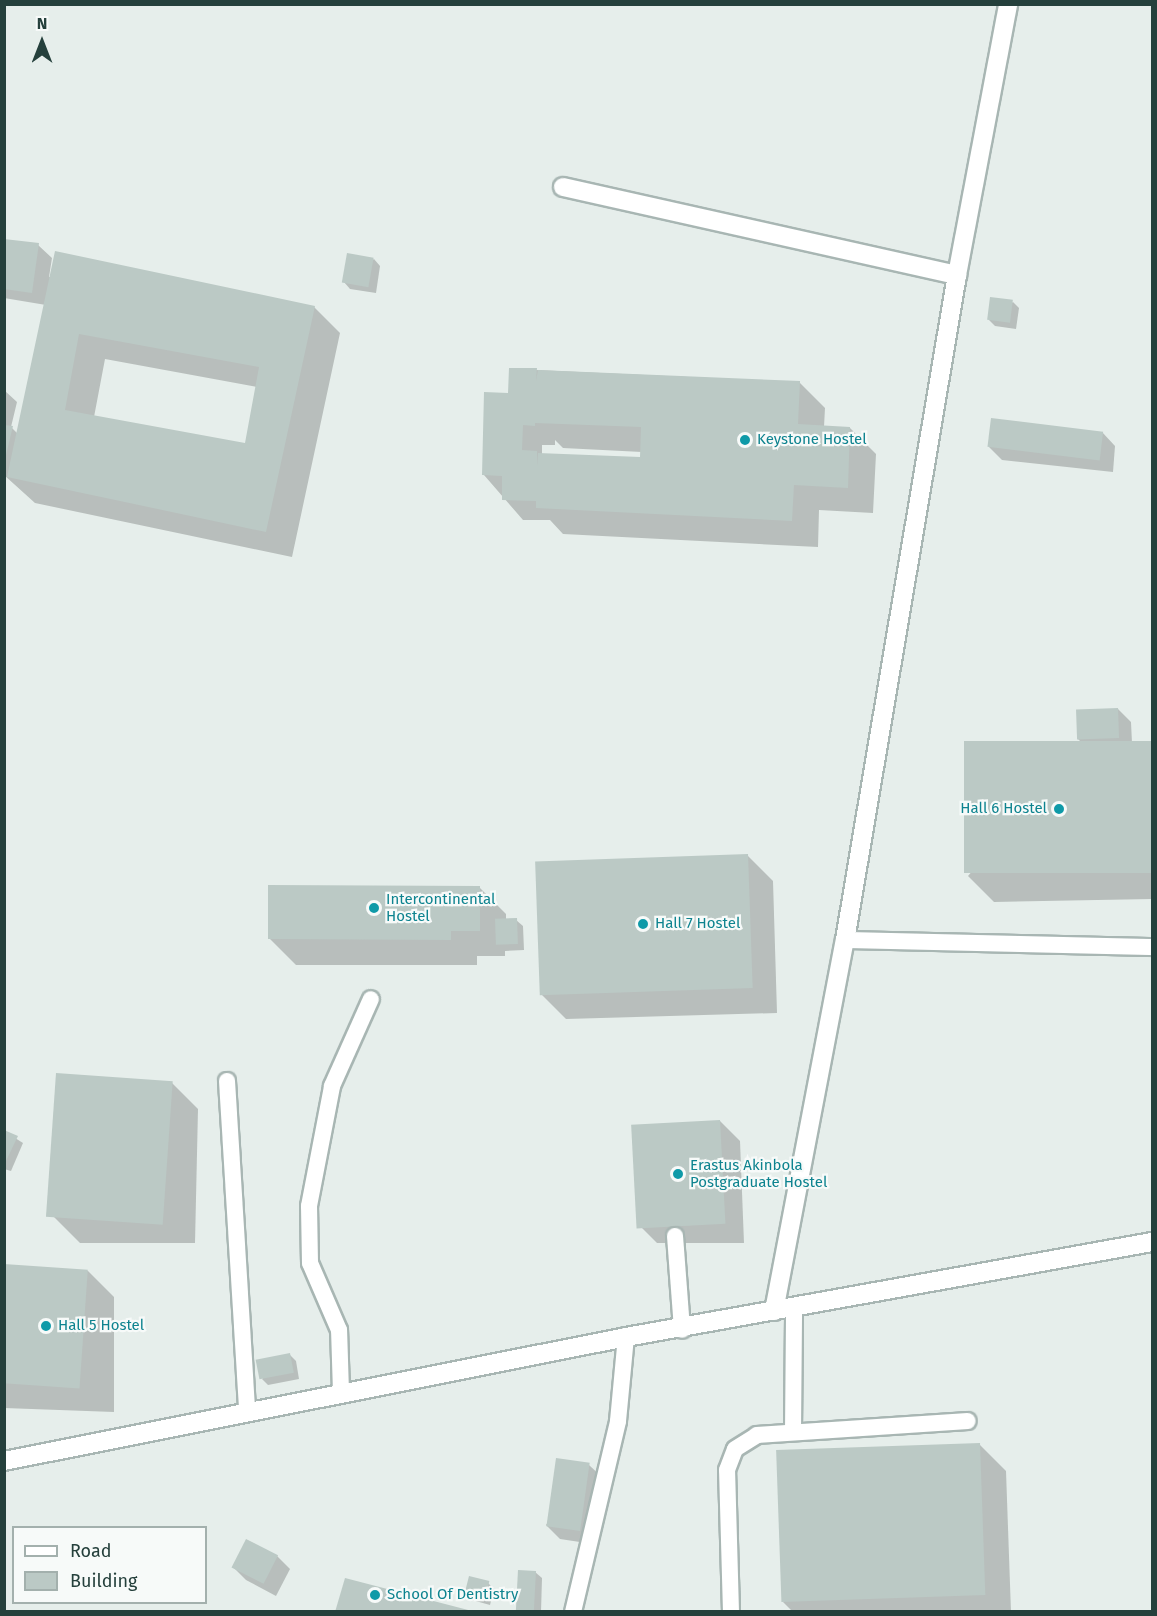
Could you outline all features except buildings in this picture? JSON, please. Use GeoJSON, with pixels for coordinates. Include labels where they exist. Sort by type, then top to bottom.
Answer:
{"type":"FeatureCollection","features":[{"type":"Feature","properties":{"kind":"street"},"geometry":{"type":"LineString","coordinates":[[774,1311],[845,940],[957,275],[1008,4]]}},
{"type":"Feature","properties":{"kind":"street"},"geometry":{"type":"LineString","coordinates":[[563,187],[957,275]]}},
{"type":"Feature","properties":{"kind":"street"},"geometry":{"type":"LineString","coordinates":[[4,1461],[248,1410],[626,1337],[682,1330],[774,1311],[794,1310],[1152,1242]]}},
{"type":"Feature","properties":{"kind":"lane"},"geometry":{"type":"LineString","coordinates":[[845,940],[1152,947]]}},
{"type":"Feature","properties":{"kind":"lane"},"geometry":{"type":"LineString","coordinates":[[341,1392],[339,1330],[310,1263],[309,1206],[332,1086],[371,999]]}},
{"type":"Feature","properties":{"kind":"lane"},"geometry":{"type":"LineString","coordinates":[[227,1081],[248,1410]]}},
{"type":"Feature","properties":{"kind":"lane"},"geometry":{"type":"LineString","coordinates":[[675,1236],[682,1330]]}},
{"type":"Feature","properties":{"kind":"lane"},"geometry":{"type":"LineString","coordinates":[[793,1432],[794,1310]]}},
{"type":"Feature","properties":{"kind":"lane"},"geometry":{"type":"LineString","coordinates":[[573,1611],[616,1432],[626,1337]]}},
{"type":"Feature","properties":{"kind":"lane"},"geometry":{"type":"LineString","coordinates":[[731,1611],[727,1470],[735,1449],[758,1435],[968,1421]]}},
{"type":"Feature","properties":{"kind":"place","name":"Keystone Hostel"},"geometry":{"type":"Point","coordinates":[745,440]}},
{"type":"Feature","properties":{"kind":"place","name":"Hall 6 Hostel"},"geometry":{"type":"Point","coordinates":[1059,809]}},
{"type":"Feature","properties":{"kind":"place","name":"Intercontinental Hostel"},"geometry":{"type":"Point","coordinates":[374,908]}},
{"type":"Feature","properties":{"kind":"place","name":"Hall 7 Hostel"},"geometry":{"type":"Point","coordinates":[643,924]}},
{"type":"Feature","properties":{"kind":"place","name":"Erastus Akinbola Postgraduate Hostel"},"geometry":{"type":"Point","coordinates":[678,1174]}},
{"type":"Feature","properties":{"kind":"place","name":"Hall 5 Hostel"},"geometry":{"type":"Point","coordinates":[46,1326]}},
{"type":"Feature","properties":{"kind":"place","name":"School Of Dentistry"},"geometry":{"type":"Point","coordinates":[375,1595]}}]}
